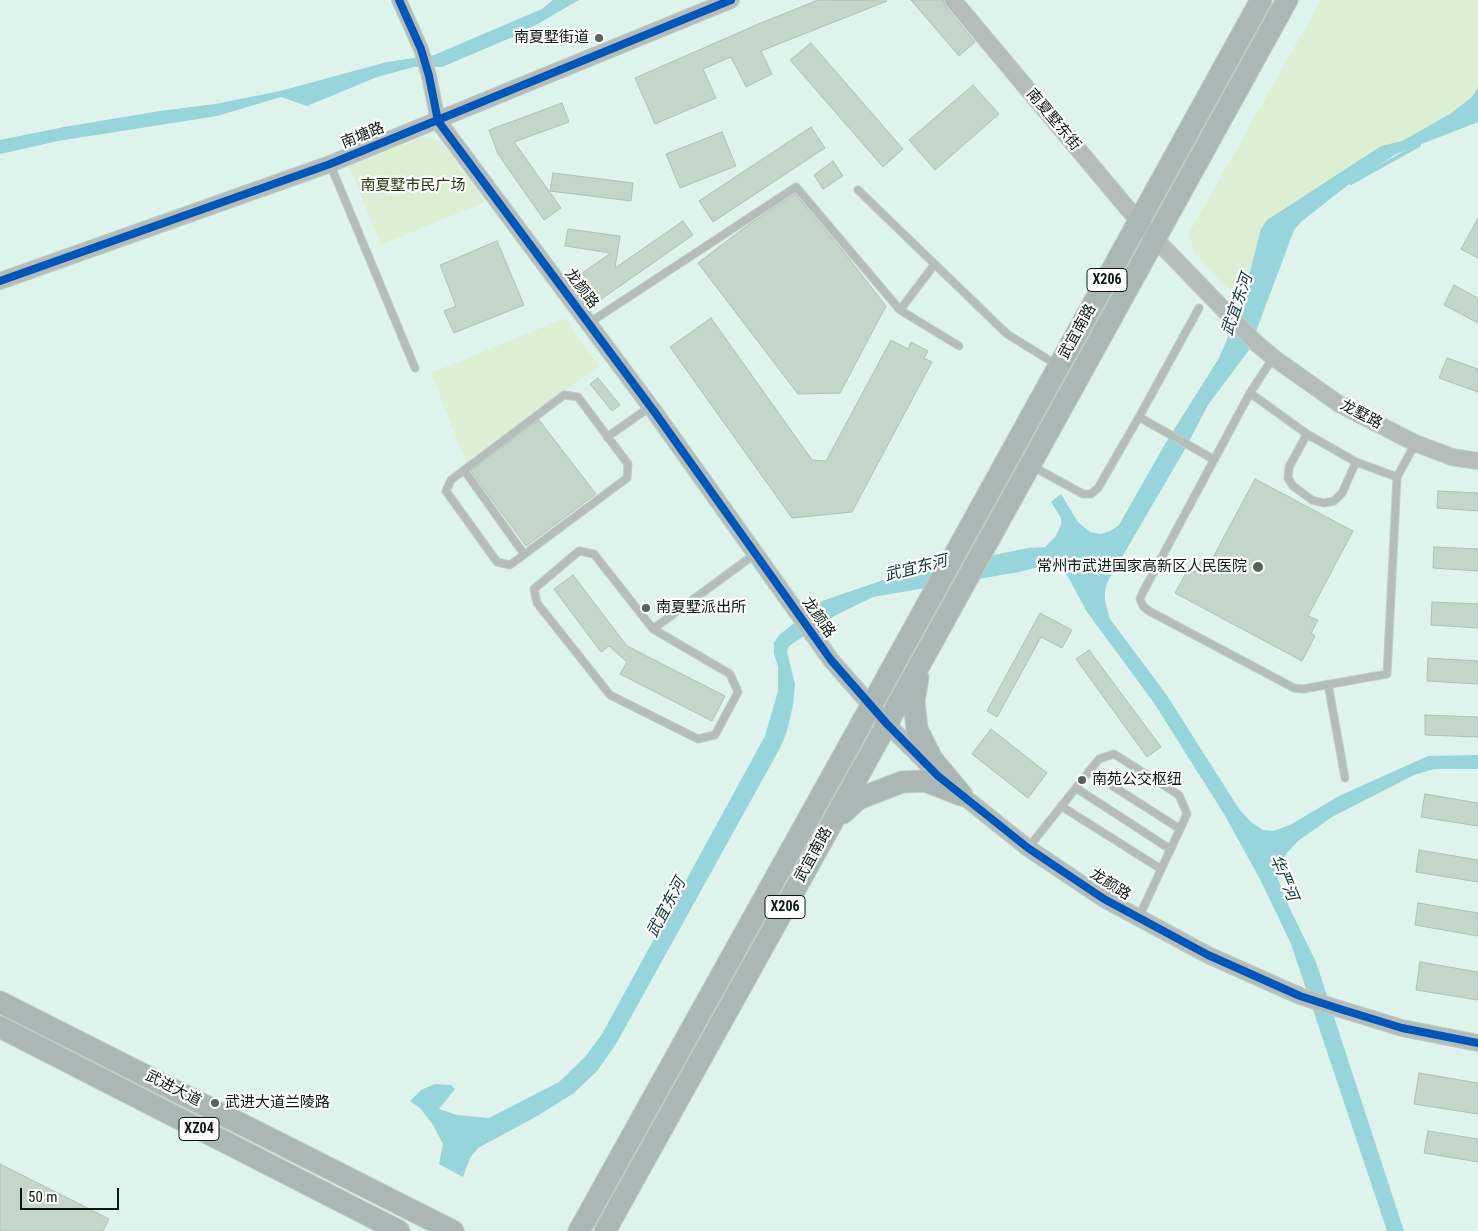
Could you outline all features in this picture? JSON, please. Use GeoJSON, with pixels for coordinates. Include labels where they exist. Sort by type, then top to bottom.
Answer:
{"type":"FeatureCollection","features":[{"type":"Feature","properties":{"kind":"main road","name":"武宜南路"},"geometry":{"type":"LineString","coordinates":[[578,1231],[1261,0]]}},
{"type":"Feature","properties":{"kind":"main road","name":"武宜南路"},"geometry":{"type":"LineString","coordinates":[[605,1231],[988,543],[1029,465],[1287,0]]}},
{"type":"Feature","properties":{"kind":"main road"},"geometry":{"type":"LineString","coordinates":[[921,663],[914,701],[917,729],[932,759],[962,795]]}},
{"type":"Feature","properties":{"kind":"main road"},"geometry":{"type":"LineString","coordinates":[[832,823],[858,799],[902,782],[925,781],[962,795]]}},
{"type":"Feature","properties":{"kind":"main road","name":"武进大道"},"geometry":{"type":"LineString","coordinates":[[0,1002],[452,1231]]}},
{"type":"Feature","properties":{"kind":"main road","name":"武进大道"},"geometry":{"type":"LineString","coordinates":[[0,1027],[399,1231]]}},
{"type":"Feature","properties":{"kind":"street"},"geometry":{"type":"LineString","coordinates":[[400,0],[421,49],[438,120]]}},
{"type":"Feature","properties":{"kind":"street","name":"南塘路"},"geometry":{"type":"LineString","coordinates":[[0,281],[330,164],[731,0]]}},
{"type":"Feature","properties":{"kind":"street","name":"南夏墅东街"},"geometry":{"type":"LineString","coordinates":[[953,0],[1154,239]]}},
{"type":"Feature","properties":{"kind":"street","name":"龙颜路"},"geometry":{"type":"LineString","coordinates":[[438,120],[651,407],[831,660],[887,724],[938,776],[1028,848],[1138,919],[1208,955],[1300,996],[1402,1028],[1478,1043]]}},
{"type":"Feature","properties":{"kind":"street","name":"龙墅路"},"geometry":{"type":"LineString","coordinates":[[1154,239],[1256,343],[1339,404],[1415,443],[1452,457],[1478,461]]}},
{"type":"Feature","properties":{"kind":"lane"},"geometry":{"type":"LineString","coordinates":[[330,164],[415,368]]}},
{"type":"Feature","properties":{"kind":"lane"},"geometry":{"type":"LineString","coordinates":[[589,323],[796,187],[900,310],[959,346]]}},
{"type":"Feature","properties":{"kind":"lane"},"geometry":{"type":"LineString","coordinates":[[858,190],[1007,334],[1059,366]]}},
{"type":"Feature","properties":{"kind":"lane"},"geometry":{"type":"LineString","coordinates":[[900,310],[934,265]]}},
{"type":"Feature","properties":{"kind":"lane"},"geometry":{"type":"LineString","coordinates":[[1029,465],[1083,494],[1091,494],[1098,488],[1198,308]]}},
{"type":"Feature","properties":{"kind":"lane"},"geometry":{"type":"LineString","coordinates":[[1274,358],[1250,393],[1213,459],[1143,592],[1140,599],[1143,606],[1149,611],[1294,688],[1303,689],[1387,674],[1397,477],[1415,443]]}},
{"type":"Feature","properties":{"kind":"lane"},"geometry":{"type":"LineString","coordinates":[[1250,393],[1307,434],[1356,462],[1397,477]]}},
{"type":"Feature","properties":{"kind":"lane"},"geometry":{"type":"LineString","coordinates":[[564,395],[578,396],[607,437],[628,464],[627,478],[510,565],[497,562],[446,491],[451,480],[564,395]]}},
{"type":"Feature","properties":{"kind":"lane"},"geometry":{"type":"LineString","coordinates":[[607,437],[651,407]]}},
{"type":"Feature","properties":{"kind":"lane"},"geometry":{"type":"LineString","coordinates":[[1139,417],[1213,459]]}},
{"type":"Feature","properties":{"kind":"lane"},"geometry":{"type":"LineString","coordinates":[[1307,434],[1289,467],[1288,478],[1293,486],[1312,500],[1334,501],[1342,493],[1356,462]]}},
{"type":"Feature","properties":{"kind":"lane"},"geometry":{"type":"LineString","coordinates":[[464,470],[524,554]]}},
{"type":"Feature","properties":{"kind":"lane"},"geometry":{"type":"LineString","coordinates":[[579,551],[594,554],[653,629],[730,674],[738,692],[715,735],[698,739],[610,695],[536,604],[534,589],[579,551]]}},
{"type":"Feature","properties":{"kind":"lane"},"geometry":{"type":"LineString","coordinates":[[653,629],[755,554]]}},
{"type":"Feature","properties":{"kind":"lane"},"geometry":{"type":"LineString","coordinates":[[1328,684],[1345,778]]}},
{"type":"Feature","properties":{"kind":"lane"},"geometry":{"type":"LineString","coordinates":[[1028,848],[1099,759],[1114,754],[1179,795],[1187,814],[1138,919]]}},
{"type":"Feature","properties":{"kind":"lane"},"geometry":{"type":"LineString","coordinates":[[1090,771],[1180,829]]}},
{"type":"Feature","properties":{"kind":"lane"},"geometry":{"type":"LineString","coordinates":[[1076,788],[1170,849]]}},
{"type":"Feature","properties":{"kind":"lane"},"geometry":{"type":"LineString","coordinates":[[1061,806],[1161,869]]}},
{"type":"Feature","properties":{"kind":"green space"},"geometry":{"type":"Polygon","coordinates":[[[1321,0],[1478,0],[1478,87],[1472,97],[1450,114],[1402,141],[1380,146],[1280,211],[1241,303],[1194,252],[1189,233],[1321,0]]]}},
{"type":"Feature","properties":{"kind":"green space","name":"南夏墅市民广场"},"geometry":{"type":"Polygon","coordinates":[[[423,137],[440,141],[485,202],[381,245],[349,166],[423,137]]]}},
{"type":"Feature","properties":{"kind":"green space"},"geometry":{"type":"Polygon","coordinates":[[[565,318],[599,366],[466,462],[431,373],[565,318]]]}},
{"type":"Feature","properties":{"kind":"water"},"geometry":{"type":"Polygon","coordinates":[[[553,0],[579,0],[522,33],[442,67],[414,67],[377,77],[307,106],[281,97],[217,116],[58,141],[0,154],[0,140],[64,127],[215,104],[280,91],[387,62],[434,55],[542,9],[553,0]]]}},
{"type":"Feature","properties":{"kind":"water"},"geometry":{"type":"Polygon","coordinates":[[[1478,87],[1478,122],[1396,154],[1348,185],[1302,221],[1294,230],[1249,350],[1208,405],[1185,449],[1108,581],[1105,590],[1105,601],[1110,619],[1166,694],[1239,809],[1251,822],[1263,830],[1273,831],[1290,825],[1339,796],[1428,756],[1478,755],[1478,769],[1434,769],[1414,775],[1332,817],[1298,841],[1287,853],[1280,865],[1278,879],[1289,907],[1316,962],[1404,1231],[1387,1231],[1291,944],[1261,881],[1224,814],[1154,703],[1087,612],[1067,575],[1057,569],[1038,567],[1019,572],[873,597],[836,615],[789,646],[787,652],[795,684],[793,705],[787,731],[780,748],[616,1044],[597,1071],[574,1093],[539,1115],[478,1148],[470,1158],[463,1177],[439,1164],[443,1144],[433,1125],[420,1108],[410,1101],[421,1090],[435,1084],[451,1085],[455,1089],[439,1109],[457,1115],[489,1118],[559,1082],[585,1057],[602,1034],[765,736],[778,691],[778,667],[774,653],[774,643],[779,635],[822,601],[901,574],[1028,548],[1045,547],[1055,537],[1061,525],[1061,518],[1051,502],[1061,494],[1078,522],[1090,532],[1101,534],[1119,525],[1165,444],[1219,358],[1246,287],[1261,229],[1267,220],[1381,146],[1402,141],[1450,114],[1472,97],[1478,87]]]}},
{"type":"Feature","properties":{"kind":"building"},"geometry":{"type":"Polygon","coordinates":[[[818,0],[887,1],[761,51],[772,74],[746,87],[731,57],[703,69],[716,98],[655,124],[635,78],[818,0]]]}},
{"type":"Feature","properties":{"kind":"building"},"geometry":{"type":"Polygon","coordinates":[[[911,0],[943,0],[945,6],[975,42],[959,56],[911,0]]]}},
{"type":"Feature","properties":{"kind":"building"},"geometry":{"type":"Polygon","coordinates":[[[811,43],[903,149],[883,167],[790,60],[811,43]]]}},
{"type":"Feature","properties":{"kind":"building"},"geometry":{"type":"Polygon","coordinates":[[[973,85],[999,114],[935,170],[909,140],[973,85]]]}},
{"type":"Feature","properties":{"kind":"building"},"geometry":{"type":"Polygon","coordinates":[[[562,103],[569,122],[514,142],[561,208],[544,220],[498,154],[489,130],[562,103]]]}},
{"type":"Feature","properties":{"kind":"building"},"geometry":{"type":"Polygon","coordinates":[[[811,127],[825,148],[713,222],[699,201],[811,127]]]}},
{"type":"Feature","properties":{"kind":"building"},"geometry":{"type":"Polygon","coordinates":[[[722,132],[736,166],[680,188],[666,154],[722,132]]]}},
{"type":"Feature","properties":{"kind":"building"},"geometry":{"type":"Polygon","coordinates":[[[833,161],[843,176],[823,189],[814,175],[833,161]]]}},
{"type":"Feature","properties":{"kind":"building"},"geometry":{"type":"Polygon","coordinates":[[[553,173],[633,183],[631,201],[550,191],[553,173]]]}},
{"type":"Feature","properties":{"kind":"building"},"geometry":{"type":"Polygon","coordinates":[[[795,194],[886,306],[840,393],[798,394],[698,263],[748,225],[795,194]]]}},
{"type":"Feature","properties":{"kind":"building"},"geometry":{"type":"Polygon","coordinates":[[[1478,218],[1478,258],[1461,249],[1478,218]]]}},
{"type":"Feature","properties":{"kind":"building"},"geometry":{"type":"Polygon","coordinates":[[[683,221],[693,235],[600,300],[582,273],[611,253],[565,246],[568,229],[620,236],[615,268],[683,221]]]}},
{"type":"Feature","properties":{"kind":"building"},"geometry":{"type":"Polygon","coordinates":[[[497,241],[524,305],[454,333],[444,311],[456,306],[440,265],[497,241]]]}},
{"type":"Feature","properties":{"kind":"building"},"geometry":{"type":"Polygon","coordinates":[[[1454,285],[1478,298],[1478,323],[1444,305],[1454,285]]]}},
{"type":"Feature","properties":{"kind":"building"},"geometry":{"type":"Polygon","coordinates":[[[711,318],[812,460],[826,461],[891,340],[908,349],[911,342],[928,351],[924,358],[932,362],[852,512],[792,518],[670,347],[711,318]]]}},
{"type":"Feature","properties":{"kind":"building"},"geometry":{"type":"Polygon","coordinates":[[[1447,358],[1478,369],[1478,392],[1439,378],[1447,358]]]}},
{"type":"Feature","properties":{"kind":"building"},"geometry":{"type":"Polygon","coordinates":[[[598,378],[620,405],[612,411],[590,384],[598,378]]]}},
{"type":"Feature","properties":{"kind":"building"},"geometry":{"type":"Polygon","coordinates":[[[539,420],[596,494],[526,546],[471,471],[539,420]]]}},
{"type":"Feature","properties":{"kind":"building"},"geometry":{"type":"Polygon","coordinates":[[[1255,479],[1353,531],[1308,616],[1318,620],[1311,633],[1315,636],[1302,661],[1175,593],[1189,568],[1195,572],[1202,559],[1210,563],[1255,479]]]}},
{"type":"Feature","properties":{"kind":"building"},"geometry":{"type":"Polygon","coordinates":[[[1438,491],[1478,493],[1478,511],[1437,508],[1438,491]]]}},
{"type":"Feature","properties":{"kind":"building"},"geometry":{"type":"Polygon","coordinates":[[[1434,547],[1478,549],[1478,571],[1433,568],[1434,547]]]}},
{"type":"Feature","properties":{"kind":"building"},"geometry":{"type":"Polygon","coordinates":[[[573,575],[627,646],[725,696],[712,721],[620,674],[627,662],[609,646],[601,652],[554,589],[573,575]]]}},
{"type":"Feature","properties":{"kind":"building"},"geometry":{"type":"Polygon","coordinates":[[[1432,602],[1478,604],[1478,628],[1431,625],[1432,602]]]}},
{"type":"Feature","properties":{"kind":"building"},"geometry":{"type":"Polygon","coordinates":[[[1040,613],[1072,630],[1062,648],[1041,637],[997,717],[987,711],[1040,613]]]}},
{"type":"Feature","properties":{"kind":"building"},"geometry":{"type":"Polygon","coordinates":[[[1089,650],[1161,747],[1147,757],[1076,659],[1089,650]]]}},
{"type":"Feature","properties":{"kind":"building"},"geometry":{"type":"Polygon","coordinates":[[[1428,658],[1478,661],[1478,684],[1427,681],[1428,658]]]}},
{"type":"Feature","properties":{"kind":"building"},"geometry":{"type":"Polygon","coordinates":[[[1425,715],[1478,717],[1478,737],[1425,735],[1425,715]]]}},
{"type":"Feature","properties":{"kind":"building"},"geometry":{"type":"Polygon","coordinates":[[[991,729],[1047,773],[1028,798],[972,754],[991,729]]]}},
{"type":"Feature","properties":{"kind":"building"},"geometry":{"type":"Polygon","coordinates":[[[1425,794],[1478,803],[1478,826],[1421,817],[1425,794]]]}},
{"type":"Feature","properties":{"kind":"building"},"geometry":{"type":"Polygon","coordinates":[[[1419,850],[1478,860],[1478,882],[1416,872],[1419,850]]]}},
{"type":"Feature","properties":{"kind":"building"},"geometry":{"type":"Polygon","coordinates":[[[1418,903],[1478,913],[1478,936],[1415,925],[1418,903]]]}},
{"type":"Feature","properties":{"kind":"building"},"geometry":{"type":"Polygon","coordinates":[[[1420,962],[1478,972],[1478,1000],[1416,990],[1420,962]]]}},
{"type":"Feature","properties":{"kind":"building"},"geometry":{"type":"Polygon","coordinates":[[[1419,1073],[1478,1083],[1478,1114],[1414,1104],[1419,1073]]]}},
{"type":"Feature","properties":{"kind":"building"},"geometry":{"type":"Polygon","coordinates":[[[1428,1131],[1478,1139],[1478,1162],[1424,1153],[1428,1131]]]}},
{"type":"Feature","properties":{"kind":"building"},"geometry":{"type":"Polygon","coordinates":[[[0,1164],[109,1219],[103,1231],[0,1231],[0,1164]]]}},
{"type":"Feature","properties":{"kind":"waterway","name":"武宜东河"},"geometry":{"type":"LineString","coordinates":[[1351,183],[1419,145]]}},
{"type":"Feature","properties":{"kind":"cycle path"},"geometry":{"type":"LineString","coordinates":[[399,0],[421,49],[429,76],[438,121],[656,414],[831,660],[887,724],[938,776],[1028,848],[1104,899],[1208,955],[1300,996],[1402,1028],[1478,1043]]}},
{"type":"Feature","properties":{"kind":"cycle path"},"geometry":{"type":"LineString","coordinates":[[0,281],[330,164],[731,0]]}},
{"type":"Feature","properties":{"kind":"place","name":"南夏墅街道"},"geometry":{"type":"Point","coordinates":[599,38]}},
{"type":"Feature","properties":{"kind":"place","name":"常州市武进国家高新区人民医院"},"geometry":{"type":"Point","coordinates":[1258,567]}},
{"type":"Feature","properties":{"kind":"place","name":"南夏墅派出所"},"geometry":{"type":"Point","coordinates":[646,608]}},
{"type":"Feature","properties":{"kind":"place","name":"南苑公交枢纽"},"geometry":{"type":"Point","coordinates":[1082,780]}},
{"type":"Feature","properties":{"kind":"place","name":"武进大道兰陵路"},"geometry":{"type":"Point","coordinates":[215,1103]}},
{"type":"Feature","properties":{"kind":"water label","name":"华严河"},"geometry":{"type":"Point","coordinates":[1283,878]}}]}
